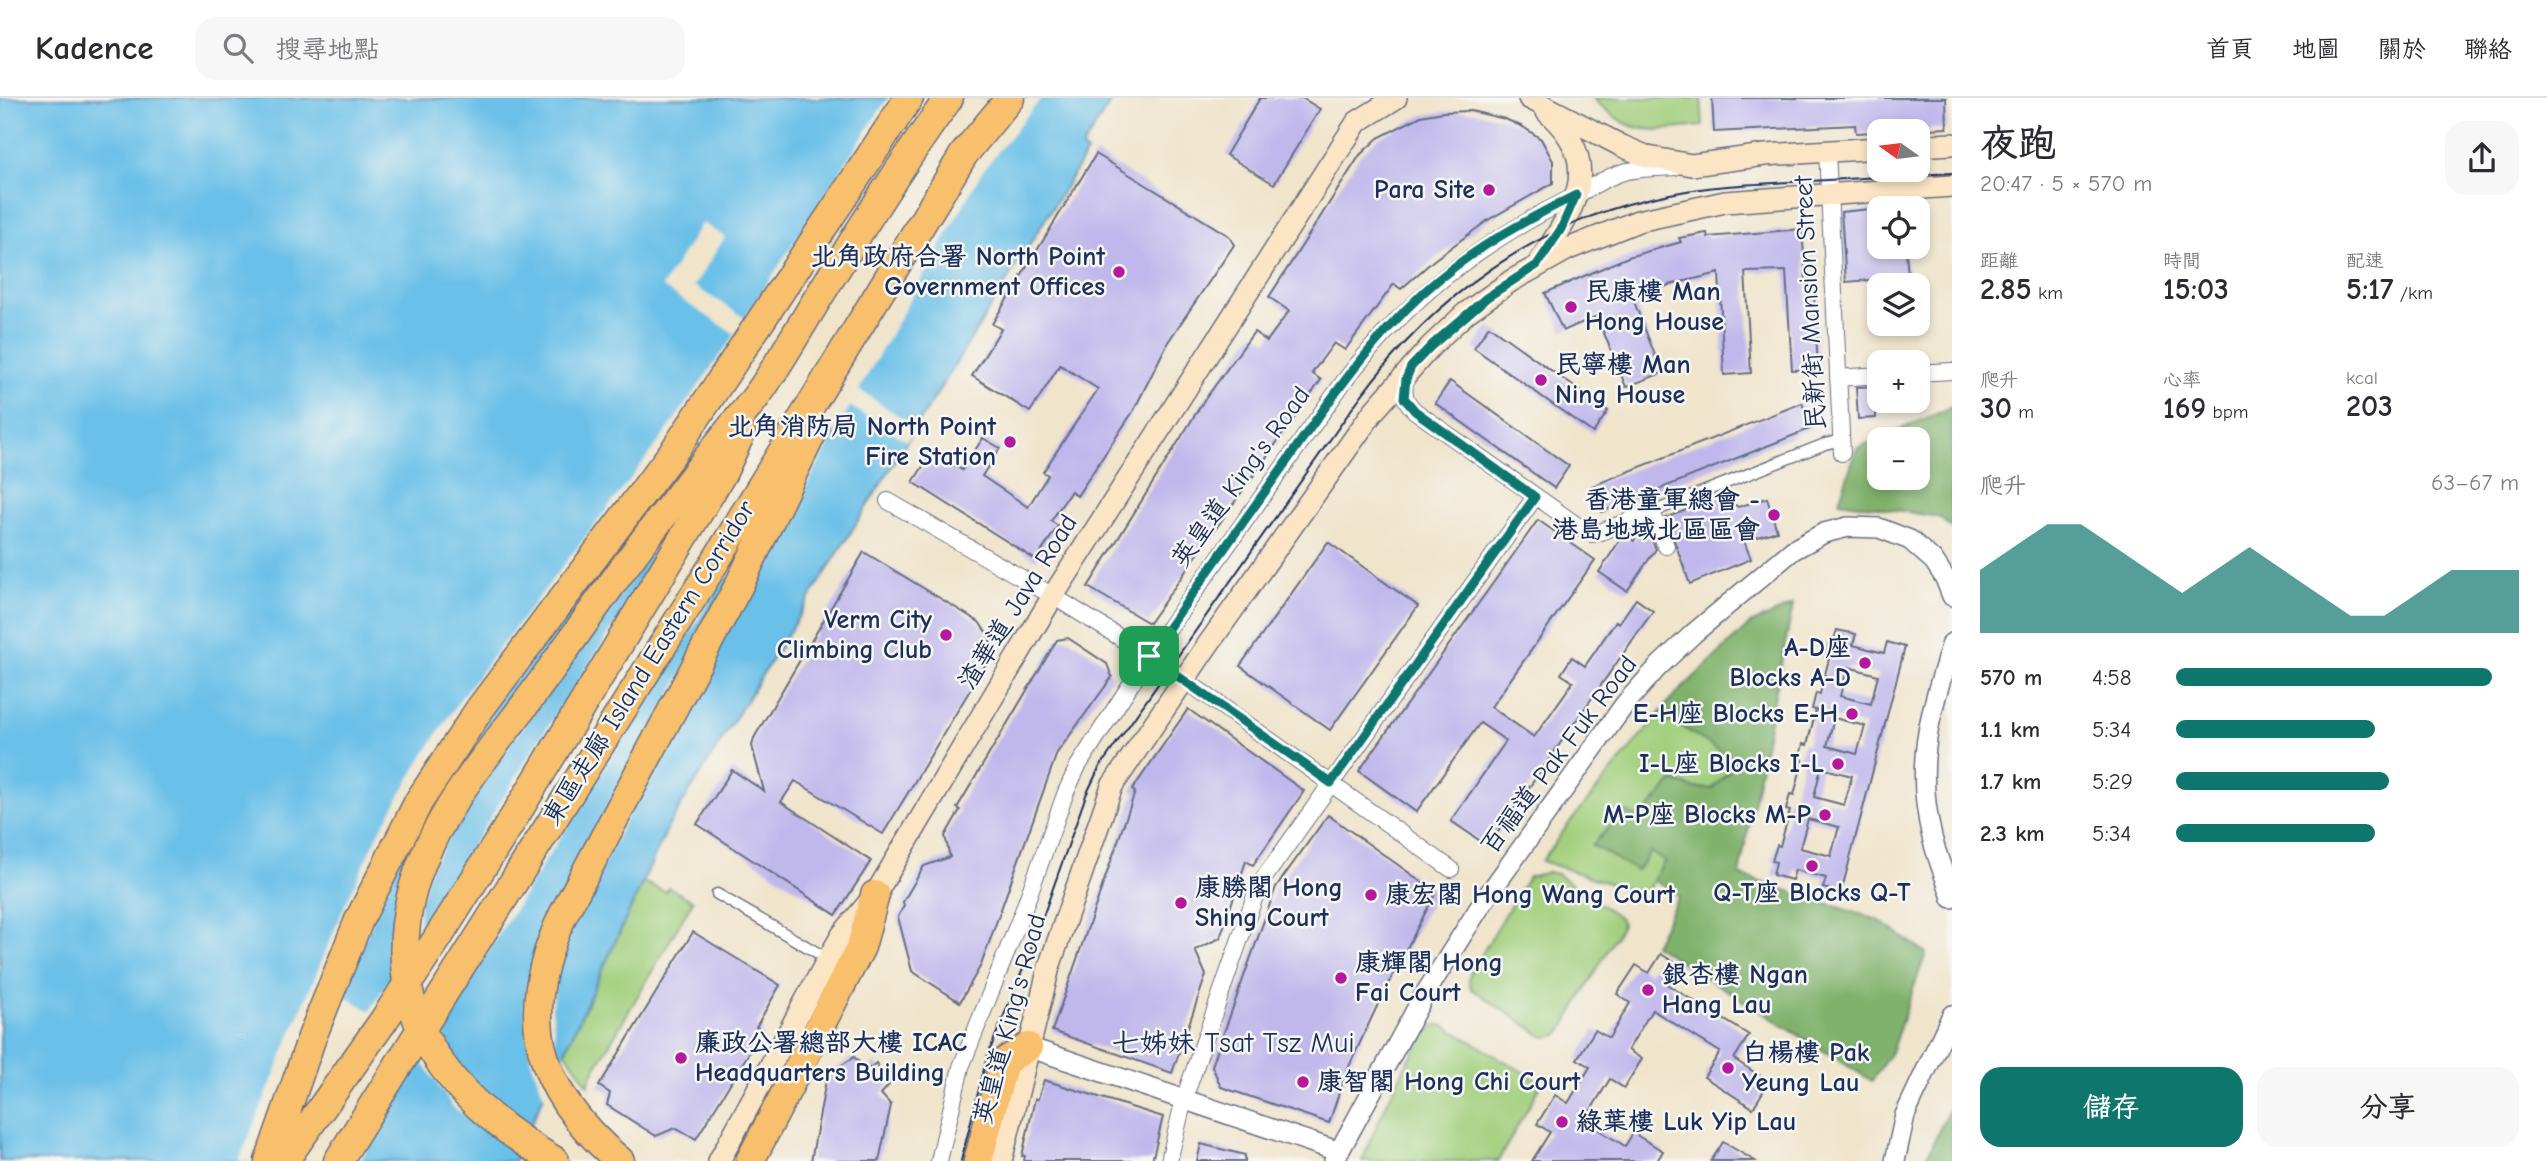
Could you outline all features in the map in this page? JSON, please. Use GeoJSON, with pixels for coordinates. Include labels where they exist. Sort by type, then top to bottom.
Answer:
{"type":"FeatureCollection","features":[{"type":"Feature","properties":{"kind":"highway"},"geometry":{"type":"LineString","coordinates":[[269,1161],[312,1037],[359,920],[419,801],[479,710],[683,437],[909,98]]}},
{"type":"Feature","properties":{"kind":"highway"},"geometry":{"type":"LineString","coordinates":[[555,1161],[518,1139],[474,1104],[450,1076],[430,1046],[410,994],[405,959],[406,922],[415,883],[433,837],[467,784],[654,527],[761,389],[839,263],[949,98]]}},
{"type":"Feature","properties":{"kind":"highway","name":"東區走廊 Island Eastern Corridor"},"geometry":{"type":"LineString","coordinates":[[338,1161],[705,578],[964,154],[1010,98]]}},
{"type":"Feature","properties":{"kind":"highway"},"geometry":{"type":"LineString","coordinates":[[620,1161],[597,1140],[571,1109],[544,1058],[537,1022],[542,969],[563,915],[739,585],[882,288]]}},
{"type":"Feature","properties":{"kind":"highway"},"geometry":{"type":"LineString","coordinates":[[284,1161],[384,1020],[521,806],[723,472],[761,389]]}},
{"type":"Feature","properties":{"kind":"highway"},"geometry":{"type":"LineString","coordinates":[[750,1161],[861,947],[875,895]]}},
{"type":"Feature","properties":{"kind":"highway"},"geometry":{"type":"LineString","coordinates":[[978,1161],[1004,1062],[1028,1047]]}},
{"type":"Feature","properties":{"kind":"main road","name":"渣華道 Java Road"},"geometry":{"type":"LineString","coordinates":[[719,1161],[842,935],[875,895],[1053,596],[1357,122],[1391,99]]}},
{"type":"Feature","properties":{"kind":"main road"},"geometry":{"type":"LineString","coordinates":[[1530,99],[1648,157],[1692,165]]}},
{"type":"Feature","properties":{"kind":"main road"},"geometry":{"type":"LineString","coordinates":[[1530,99],[1557,122],[1573,144],[1581,171],[1576,195],[1561,229],[1537,265]]}},
{"type":"Feature","properties":{"kind":"main road"},"geometry":{"type":"LineString","coordinates":[[1930,145],[1952,144]]}},
{"type":"Feature","properties":{"kind":"main road","name":"英皇道 King's Road"},"geometry":{"type":"LineString","coordinates":[[1692,165],[1765,155],[1867,149]]}},
{"type":"Feature","properties":{"kind":"main road","name":"英皇道 King's Road"},"geometry":{"type":"LineString","coordinates":[[1001,1161],[1049,967],[1112,786],[1373,412],[1411,367],[1466,313],[1511,281],[1537,265],[1603,233],[1656,216],[1725,202],[1952,186]]}},
{"type":"Feature","properties":{"kind":"street","name":"民新街 Mansion Street"},"geometry":{"type":"LineString","coordinates":[[1826,151],[1841,446]]}},
{"type":"Feature","properties":{"kind":"street","name":"英皇道 King's Road"},"geometry":{"type":"LineString","coordinates":[[939,1161],[961,1067],[1023,911],[1066,792],[1079,766],[1149,656],[1335,393],[1375,342],[1424,292],[1506,232],[1592,185],[1627,171],[1692,165]]}},
{"type":"Feature","properties":{"kind":"street"},"geometry":{"type":"LineString","coordinates":[[1411,367],[1404,389],[1404,398],[1409,405],[1535,497],[1591,534],[1825,444],[1841,446]]}},
{"type":"Feature","properties":{"kind":"street"},"geometry":{"type":"LineString","coordinates":[[1930,372],[1952,371]]}},
{"type":"Feature","properties":{"kind":"street"},"geometry":{"type":"LineString","coordinates":[[1838,378],[1867,376]]}},
{"type":"Feature","properties":{"kind":"street"},"geometry":{"type":"LineString","coordinates":[[1169,1161],[1184,1099],[1255,896],[1275,861],[1535,497]]}},
{"type":"Feature","properties":{"kind":"street"},"geometry":{"type":"LineString","coordinates":[[888,502],[1053,596],[1185,679],[1451,869]]}},
{"type":"Feature","properties":{"kind":"street"},"geometry":{"type":"LineString","coordinates":[[1652,512],[1667,546]]}},
{"type":"Feature","properties":{"kind":"street","name":"百福道 Pak Fuk Road"},"geometry":{"type":"LineString","coordinates":[[1336,1156],[1423,997],[1483,902],[1625,704],[1659,666],[1694,633],[1793,550],[1824,533],[1848,527],[1878,528],[1910,540],[1934,561],[1952,596]]}},
{"type":"Feature","properties":{"kind":"street"},"geometry":{"type":"LineString","coordinates":[[1952,643],[1931,711],[1923,773],[1933,840],[1952,898]]}},
{"type":"Feature","properties":{"kind":"street"},"geometry":{"type":"LineString","coordinates":[[717,894],[828,960]]}},
{"type":"Feature","properties":{"kind":"street"},"geometry":{"type":"LineString","coordinates":[[1895,1161],[1905,1115],[1952,1015]]}},
{"type":"Feature","properties":{"kind":"street"},"geometry":{"type":"LineString","coordinates":[[1028,1047],[1184,1099],[1336,1156]]}},
{"type":"Feature","properties":{"kind":"green space"},"geometry":{"type":"Polygon","coordinates":[[[1593,98],[1701,98],[1703,126],[1656,130],[1632,126],[1607,111],[1593,98]]]}},
{"type":"Feature","properties":{"kind":"green space"},"geometry":{"type":"Polygon","coordinates":[[[1952,407],[1952,528],[1938,517],[1839,501],[1857,448],[1867,444],[1867,490],[1930,490],[1930,427],[1906,427],[1952,407]]]}},
{"type":"Feature","properties":{"kind":"green space"},"geometry":{"type":"Polygon","coordinates":[[[1793,605],[1739,875],[1878,920],[1926,953],[1891,1052],[1872,1081],[1654,945],[1679,896],[1653,880],[1665,861],[1650,852],[1637,871],[1592,845],[1625,811],[1640,819],[1673,781],[1693,788],[1712,789],[1737,762],[1676,723],[1655,719],[1672,698],[1750,624],[1793,605]]]}},
{"type":"Feature","properties":{"kind":"green space"},"geometry":{"type":"Polygon","coordinates":[[[1655,719],[1675,723],[1738,761],[1712,789],[1693,788],[1673,781],[1640,819],[1650,851],[1666,861],[1644,895],[1542,861],[1567,826],[1655,719]]]}},
{"type":"Feature","properties":{"kind":"green space"},"geometry":{"type":"Polygon","coordinates":[[[1548,872],[1557,874],[1616,915],[1621,919],[1622,925],[1563,1029],[1558,1035],[1544,1037],[1472,989],[1469,982],[1470,974],[1523,885],[1529,877],[1548,872]]]}},
{"type":"Feature","properties":{"kind":"green space"},"geometry":{"type":"Polygon","coordinates":[[[643,882],[665,892],[668,887],[693,901],[588,1085],[565,1051],[643,882]]]}},
{"type":"Feature","properties":{"kind":"green space"},"geometry":{"type":"Polygon","coordinates":[[[1437,1025],[1445,1026],[1542,1083],[1498,1161],[1362,1161],[1406,1065],[1417,1046],[1437,1025]]]}},
{"type":"Feature","properties":{"kind":"green space"},"geometry":{"type":"Polygon","coordinates":[[[1952,1102],[1952,1161],[1925,1161],[1952,1102]]]}},
{"type":"Feature","properties":{"kind":"water"},"geometry":{"type":"Polygon","coordinates":[[[0,98],[1113,98],[1082,148],[1087,152],[669,825],[514,1161],[0,1161],[0,98]]]}},
{"type":"Feature","properties":{"kind":"pier"},"geometry":{"type":"Polygon","coordinates":[[[888,98],[1041,98],[983,170],[859,390],[916,427],[907,441],[850,406],[654,762],[559,954],[552,1009],[557,1052],[563,1064],[547,1098],[545,1099],[531,1061],[524,1005],[537,949],[731,580],[726,576],[440,1027],[464,1078],[532,1130],[521,1154],[453,1107],[420,1059],[360,1161],[239,1161],[343,909],[380,831],[420,761],[463,695],[662,438],[735,334],[662,287],[702,223],[725,237],[694,286],[745,318],[888,98]],[[688,456],[488,712],[405,847],[341,994],[370,1011],[393,974],[390,966],[397,901],[408,858],[453,778],[693,459],[688,456]],[[664,535],[477,789],[431,868],[420,902],[419,931],[552,720],[671,541],[664,535]]]}},
{"type":"Feature","properties":{"kind":"building"},"geometry":{"type":"Polygon","coordinates":[[[1260,98],[1302,98],[1320,109],[1274,184],[1226,155],[1260,98]]]}},
{"type":"Feature","properties":{"kind":"building"},"geometry":{"type":"Polygon","coordinates":[[[1712,98],[1946,98],[1947,128],[1930,129],[1930,119],[1867,119],[1867,132],[1856,133],[1855,125],[1714,132],[1712,98]]]}},
{"type":"Feature","properties":{"kind":"building"},"geometry":{"type":"Polygon","coordinates":[[[1471,111],[1505,119],[1541,139],[1553,161],[1553,183],[1488,220],[1434,260],[1401,289],[1394,284],[1345,350],[1334,343],[1312,373],[1321,380],[1149,623],[1088,587],[1203,402],[1254,332],[1267,341],[1289,311],[1269,297],[1360,155],[1378,138],[1421,116],[1471,111]]]}},
{"type":"Feature","properties":{"kind":"building","name":"北角政府合署 North Point Government Offices"},"geometry":{"type":"Polygon","coordinates":[[[1096,154],[1229,236],[1234,245],[1168,342],[1134,410],[1077,496],[1071,491],[1051,521],[1058,526],[1036,560],[913,482],[933,451],[962,470],[983,438],[1000,448],[982,476],[1028,507],[1048,475],[1043,472],[1098,389],[1060,365],[1030,412],[972,376],[1001,329],[992,324],[1096,154]]]}},
{"type":"Feature","properties":{"kind":"building"},"geometry":{"type":"Polygon","coordinates":[[[1867,209],[1867,259],[1907,259],[1908,273],[1867,273],[1867,280],[1846,282],[1841,212],[1867,209]]]}},
{"type":"Feature","properties":{"kind":"building","name":"民康樓 Man Hong House"},"geometry":{"type":"Polygon","coordinates":[[[1802,229],[1807,296],[1814,295],[1818,369],[1792,370],[1786,271],[1745,272],[1751,373],[1724,375],[1719,273],[1669,285],[1633,299],[1662,373],[1626,387],[1597,316],[1563,331],[1545,293],[1628,257],[1681,242],[1679,238],[1707,233],[1708,237],[1802,229]]]}},
{"type":"Feature","properties":{"kind":"building","name":"民寧樓 Man Ning House"},"geometry":{"type":"Polygon","coordinates":[[[1489,326],[1608,411],[1593,433],[1474,348],[1489,326]]]}},
{"type":"Feature","properties":{"kind":"building"},"geometry":{"type":"Polygon","coordinates":[[[1450,381],[1569,466],[1554,488],[1435,403],[1450,381]]]}},
{"type":"Feature","properties":{"kind":"building"},"geometry":{"type":"Polygon","coordinates":[[[1856,387],[1867,387],[1867,413],[1876,413],[1876,418],[1858,419],[1856,387]]]}},
{"type":"Feature","properties":{"kind":"building"},"geometry":{"type":"Polygon","coordinates":[[[1802,403],[1812,428],[1602,512],[1592,486],[1802,403]]]}},
{"type":"Feature","properties":{"kind":"building"},"geometry":{"type":"Polygon","coordinates":[[[1725,494],[1728,500],[1738,507],[1767,498],[1777,531],[1744,541],[1751,559],[1690,584],[1666,518],[1725,494]]]}},
{"type":"Feature","properties":{"kind":"building"},"geometry":{"type":"Polygon","coordinates":[[[1538,520],[1595,560],[1491,707],[1534,737],[1573,682],[1561,674],[1572,657],[1585,666],[1616,621],[1619,623],[1636,599],[1653,611],[1488,846],[1451,821],[1506,741],[1480,723],[1416,812],[1359,771],[1538,520]]]}},
{"type":"Feature","properties":{"kind":"building"},"geometry":{"type":"Polygon","coordinates":[[[1640,531],[1651,538],[1656,549],[1627,591],[1599,572],[1624,534],[1634,541],[1640,531]]]}},
{"type":"Feature","properties":{"kind":"building"},"geometry":{"type":"Polygon","coordinates":[[[1328,542],[1418,606],[1330,730],[1240,666],[1328,542]]]}},
{"type":"Feature","properties":{"kind":"building"},"geometry":{"type":"Polygon","coordinates":[[[864,552],[979,622],[992,646],[990,657],[883,834],[795,781],[781,802],[871,861],[836,915],[697,824],[732,770],[764,791],[752,746],[754,738],[864,552]]]}},
{"type":"Feature","properties":{"kind":"building"},"geometry":{"type":"Polygon","coordinates":[[[1837,630],[1856,634],[1853,645],[1884,653],[1887,642],[1905,647],[1841,893],[1823,888],[1826,878],[1795,870],[1792,880],[1773,875],[1776,862],[1772,861],[1777,845],[1780,846],[1790,811],[1786,810],[1790,794],[1794,795],[1803,760],[1799,759],[1803,744],[1807,745],[1816,710],[1812,709],[1816,693],[1820,694],[1829,659],[1825,658],[1829,642],[1833,643],[1837,630]],[[1848,667],[1840,696],[1871,704],[1878,675],[1848,667]],[[1834,718],[1827,746],[1857,754],[1865,726],[1834,718]],[[1821,768],[1814,797],[1844,805],[1852,776],[1821,768]],[[1808,819],[1800,848],[1831,856],[1839,827],[1808,819]]]}},
{"type":"Feature","properties":{"kind":"building"},"geometry":{"type":"Polygon","coordinates":[[[1068,638],[1107,664],[1112,677],[1057,753],[981,965],[960,1002],[912,971],[898,917],[904,906],[903,902],[924,866],[950,857],[945,836],[960,810],[957,808],[1057,640],[1068,638]]]}},
{"type":"Feature","properties":{"kind":"building"},"geometry":{"type":"Polygon","coordinates":[[[1188,709],[1304,791],[1253,865],[1246,861],[1220,938],[1195,950],[1206,975],[1172,1073],[1052,1031],[1135,792],[1132,790],[1188,709]]]}},
{"type":"Feature","properties":{"kind":"building"},"geometry":{"type":"Polygon","coordinates":[[[1328,815],[1436,892],[1345,1075],[1329,1123],[1221,1087],[1212,1066],[1276,887],[1328,815]]]}},
{"type":"Feature","properties":{"kind":"building","name":"廉政公署總部大樓 ICAC Headquarters Building"},"geometry":{"type":"Polygon","coordinates":[[[693,932],[780,985],[756,1027],[763,1030],[696,1139],[675,1128],[656,1136],[607,1105],[610,1093],[599,1086],[693,932]]]}},
{"type":"Feature","properties":{"kind":"building"},"geometry":{"type":"Polygon","coordinates":[[[1661,954],[1680,966],[1668,985],[1749,1035],[1734,1059],[1769,1082],[1753,1108],[1704,1077],[1720,1052],[1652,1010],[1628,1050],[1642,1059],[1624,1088],[1610,1079],[1584,1121],[1625,1146],[1633,1133],[1663,1151],[1657,1161],[1532,1161],[1550,1132],[1537,1124],[1555,1095],[1568,1103],[1590,1067],[1577,1059],[1595,1030],[1609,1038],[1630,1003],[1617,994],[1636,965],[1649,973],[1661,954]]]}},
{"type":"Feature","properties":{"kind":"building"},"geometry":{"type":"Polygon","coordinates":[[[854,1057],[867,1070],[876,1063],[889,1085],[881,1094],[891,1105],[879,1161],[811,1161],[827,1075],[854,1057]]]}},
{"type":"Feature","properties":{"kind":"building"},"geometry":{"type":"Polygon","coordinates":[[[1044,1080],[1163,1117],[1152,1161],[1024,1161],[1025,1156],[1022,1156],[1035,1099],[1038,1099],[1044,1080]]]}},
{"type":"Feature","properties":{"kind":"building"},"geometry":{"type":"Polygon","coordinates":[[[1723,1142],[1755,1161],[1711,1161],[1723,1142]]]}},
{"type":"Feature","properties":{"kind":"building"},"geometry":{"type":"Polygon","coordinates":[[[1201,1144],[1245,1155],[1245,1161],[1197,1161],[1201,1144]]]}},
{"type":"Feature","properties":{"kind":"tram line"},"geometry":{"type":"LineString","coordinates":[[961,1161],[987,1057],[1034,942],[1086,795],[1099,768],[1358,400],[1388,362],[1421,327],[1457,295],[1535,242],[1578,222],[1623,206],[1670,194],[1716,187],[1952,173]]}},
{"type":"Feature","properties":{"kind":"place","name":"Para Site"},"geometry":{"type":"Point","coordinates":[1489,190]}},
{"type":"Feature","properties":{"kind":"place","name":"北角政府合署 North Point Government Offices"},"geometry":{"type":"Point","coordinates":[1119,272]}},
{"type":"Feature","properties":{"kind":"place","name":"民康樓 Man Hong House"},"geometry":{"type":"Point","coordinates":[1571,307]}},
{"type":"Feature","properties":{"kind":"place","name":"民寧樓 Man Ning House"},"geometry":{"type":"Point","coordinates":[1541,380]}},
{"type":"Feature","properties":{"kind":"place","name":"北角消防局 North Point Fire Station"},"geometry":{"type":"Point","coordinates":[1010,442]}},
{"type":"Feature","properties":{"kind":"place","name":"香港童軍總會 - 港島地域北區區會"},"geometry":{"type":"Point","coordinates":[1774,515]}},
{"type":"Feature","properties":{"kind":"place","name":"Verm City Climbing Club"},"geometry":{"type":"Point","coordinates":[946,635]}},
{"type":"Feature","properties":{"kind":"place","name":"A-D座 Blocks A-D"},"geometry":{"type":"Point","coordinates":[1865,663]}},
{"type":"Feature","properties":{"kind":"place","name":"E-H座 Blocks E-H"},"geometry":{"type":"Point","coordinates":[1852,714]}},
{"type":"Feature","properties":{"kind":"place","name":"I-L座 Blocks I-L"},"geometry":{"type":"Point","coordinates":[1838,764]}},
{"type":"Feature","properties":{"kind":"place","name":"M-P座 Blocks M-P"},"geometry":{"type":"Point","coordinates":[1825,815]}},
{"type":"Feature","properties":{"kind":"place","name":"Q-T座 Blocks Q-T"},"geometry":{"type":"Point","coordinates":[1812,866]}},
{"type":"Feature","properties":{"kind":"place","name":"康宏閣 Hong Wang Court"},"geometry":{"type":"Point","coordinates":[1371,895]}},
{"type":"Feature","properties":{"kind":"place","name":"康勝閣 Hong Shing Court"},"geometry":{"type":"Point","coordinates":[1181,903]}},
{"type":"Feature","properties":{"kind":"place","name":"康輝閣 Hong Fai Court"},"geometry":{"type":"Point","coordinates":[1341,978]}},
{"type":"Feature","properties":{"kind":"place","name":"銀杏樓 Ngan Hang Lau"},"geometry":{"type":"Point","coordinates":[1648,990]}},
{"type":"Feature","properties":{"kind":"place","name":"廉政公署總部大樓 ICAC Headquarters Building"},"geometry":{"type":"Point","coordinates":[681,1058]}},
{"type":"Feature","properties":{"kind":"place","name":"白楊樓 Pak Yeung Lau"},"geometry":{"type":"Point","coordinates":[1728,1068]}},
{"type":"Feature","properties":{"kind":"place","name":"康智閣 Hong Chi Court"},"geometry":{"type":"Point","coordinates":[1303,1082]}},
{"type":"Feature","properties":{"kind":"place","name":"綠葉樓 Luk Yip Lau"},"geometry":{"type":"Point","coordinates":[1562,1122]}},
{"type":"Feature","properties":{"kind":"district","name":"七姊妹 Tsat Tsz Mui"},"geometry":{"type":"Point","coordinates":[1233,1043]}},
{"type":"Feature","properties":{"kind":"route"},"geometry":{"type":"LineString","coordinates":[[1576,195],[1561,229],[1537,265],[1466,313],[1411,367],[1406,379],[1404,398],[1415,411],[1535,497],[1331,783],[1149,656],[1347,376],[1375,342],[1424,292],[1467,258],[1506,232],[1576,195]]}}]}
